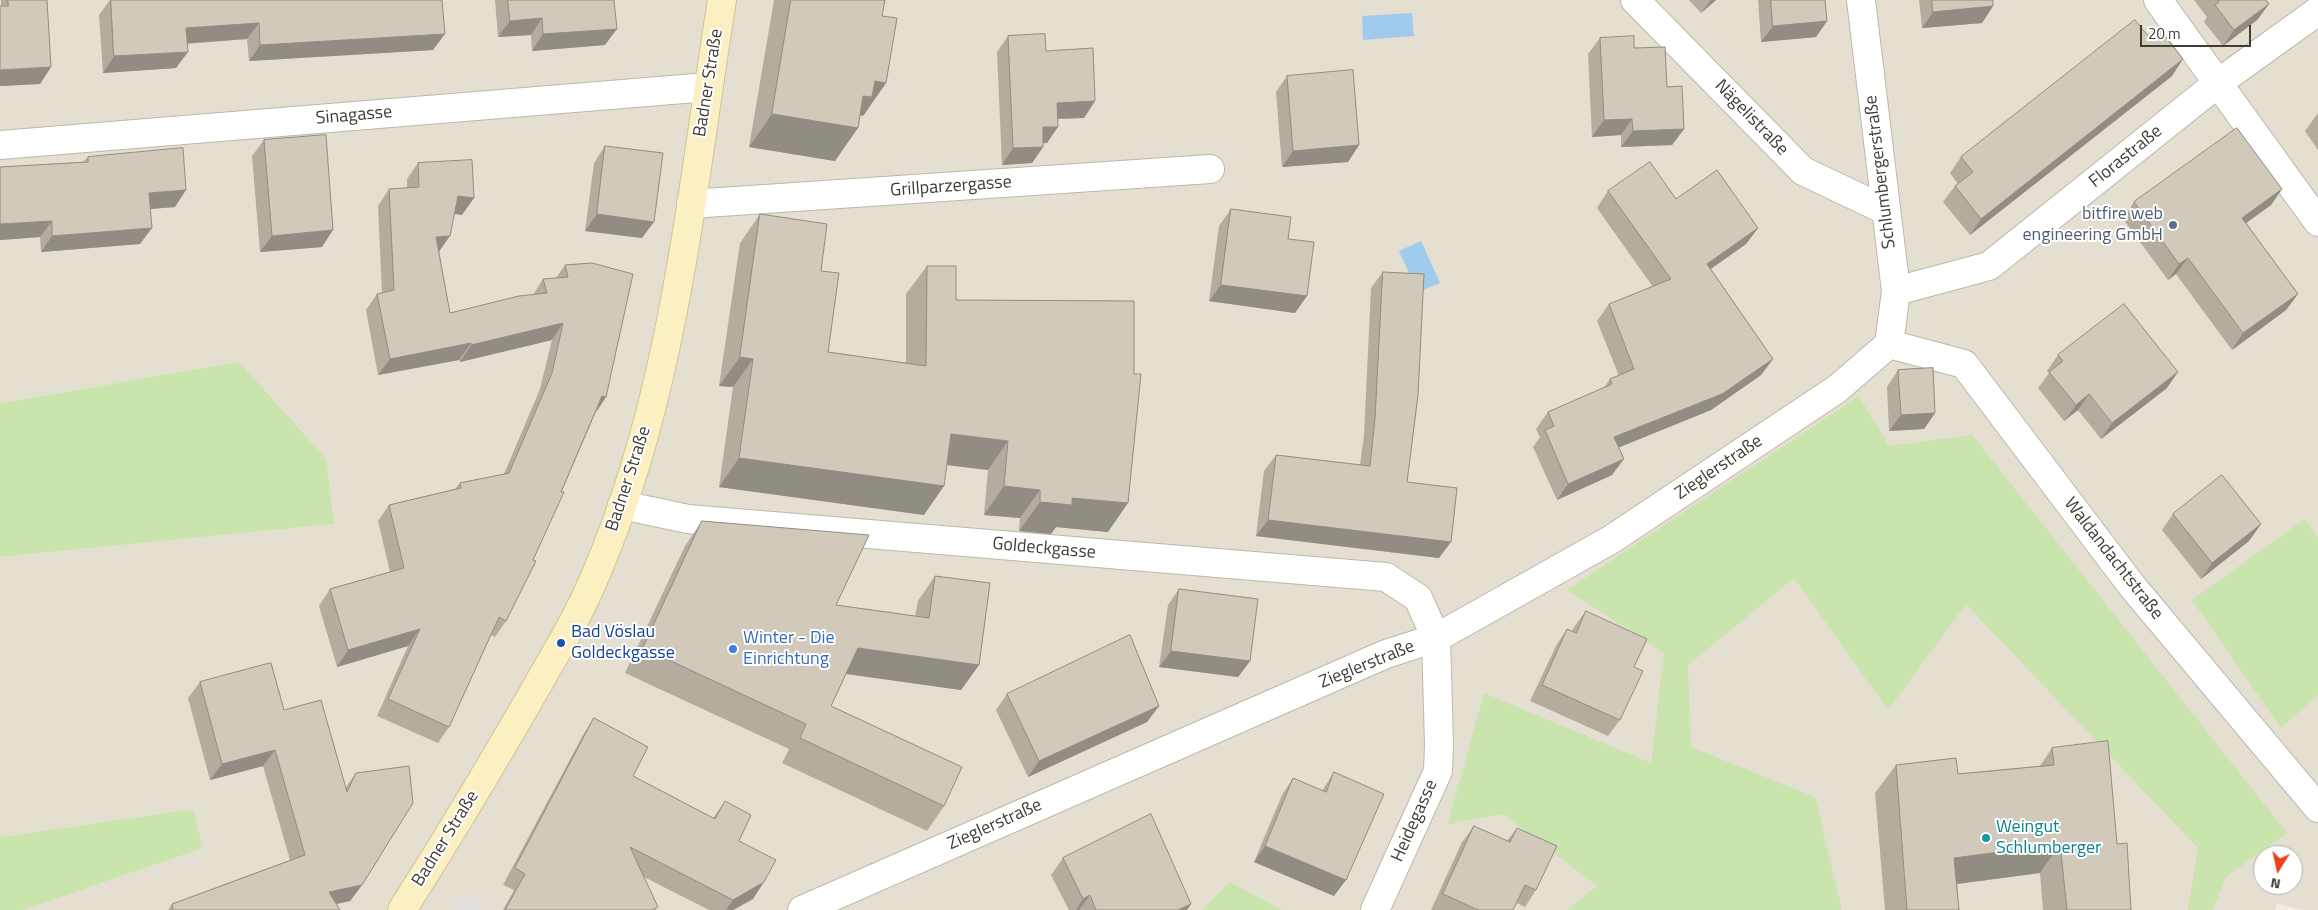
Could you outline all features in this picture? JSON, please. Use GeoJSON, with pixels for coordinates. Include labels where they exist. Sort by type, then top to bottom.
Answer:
{"type":"FeatureCollection","features":[{"type":"Feature","properties":{"kind":"street","name":"Badner Straße"},"geometry":{"type":"LineString","coordinates":[[402,910],[468,806],[561,643],[596,575],[622,505],[646,430],[665,352],[691,204],[722,0]]}},
{"type":"Feature","properties":{"kind":"street","name":"Nägelistraße"},"geometry":{"type":"LineString","coordinates":[[1635,0],[1803,171],[1885,210]]}},
{"type":"Feature","properties":{"kind":"street","name":"Schlumbergerstraße"},"geometry":{"type":"LineString","coordinates":[[1861,0],[1896,291],[1889,344]]}},
{"type":"Feature","properties":{"kind":"street"},"geometry":{"type":"LineString","coordinates":[[2158,0],[2318,222]]}},
{"type":"Feature","properties":{"kind":"street","name":"Florastraße"},"geometry":{"type":"LineString","coordinates":[[1896,291],[1989,266],[2218,83],[2318,11]]}},
{"type":"Feature","properties":{"kind":"street","name":"Sinagasse"},"geometry":{"type":"LineString","coordinates":[[0,145],[708,88]]}},
{"type":"Feature","properties":{"kind":"street","name":"Grillparzergasse"},"geometry":{"type":"LineString","coordinates":[[691,204],[1210,169]]}},
{"type":"Feature","properties":{"kind":"street","name":"Zieglerstraße"},"geometry":{"type":"LineString","coordinates":[[802,910],[1369,662],[1436,638],[1612,539],[1837,390],[1889,344]]}},
{"type":"Feature","properties":{"kind":"street","name":"Waldandachtstraße"},"geometry":{"type":"LineString","coordinates":[[1889,344],[1964,364],[2132,586],[2318,808]]}},
{"type":"Feature","properties":{"kind":"street","name":"Goldeckgasse"},"geometry":{"type":"LineString","coordinates":[[622,505],[688,519],[1386,577],[1418,598],[1436,638]]}},
{"type":"Feature","properties":{"kind":"street","name":"Heidegasse"},"geometry":{"type":"LineString","coordinates":[[1375,910],[1438,772],[1436,638]]}},
{"type":"Feature","properties":{"kind":"shaded area"},"geometry":{"type":"Polygon","coordinates":[[[0,0],[2318,0],[2318,910],[2304,910],[2277,904],[2275,910],[23,910],[203,848],[192,809],[0,837],[0,557],[334,524],[239,362],[0,403],[0,0]]]}},
{"type":"Feature","properties":{"kind":"shaded area"},"geometry":{"type":"Polygon","coordinates":[[[463,893],[485,905],[481,910],[452,910],[463,893]]]}},
{"type":"Feature","properties":{"kind":"green space"},"geometry":{"type":"Polygon","coordinates":[[[239,362],[326,459],[334,524],[0,557],[0,403],[239,362]]]}},
{"type":"Feature","properties":{"kind":"green space"},"geometry":{"type":"Polygon","coordinates":[[[1859,396],[1889,446],[1972,435],[2287,833],[2270,845],[2253,845],[2253,857],[2227,876],[2212,910],[2188,910],[2198,848],[1966,604],[1888,710],[1794,578],[1688,665],[1691,747],[1815,797],[1842,910],[1567,910],[1597,886],[1503,814],[1448,824],[1484,693],[1651,763],[1664,653],[1567,590],[1859,396]]]}},
{"type":"Feature","properties":{"kind":"green space"},"geometry":{"type":"Polygon","coordinates":[[[2305,519],[2318,538],[2318,695],[2281,728],[2192,600],[2305,519]]]}},
{"type":"Feature","properties":{"kind":"green space"},"geometry":{"type":"Polygon","coordinates":[[[193,809],[203,848],[23,910],[0,910],[0,837],[193,809]]]}},
{"type":"Feature","properties":{"kind":"green space"},"geometry":{"type":"Polygon","coordinates":[[[1230,882],[1282,910],[1202,910],[1230,882]]]}},
{"type":"Feature","properties":{"kind":"water"},"geometry":{"type":"Polygon","coordinates":[[[1412,13],[1414,36],[1363,40],[1362,16],[1412,13]]]}},
{"type":"Feature","properties":{"kind":"water"},"geometry":{"type":"Polygon","coordinates":[[[1421,241],[1440,283],[1418,292],[1399,251],[1421,241]]]}},
{"type":"Feature","properties":{"kind":"building"},"geometry":{"type":"Polygon","coordinates":[[[8,0],[47,0],[51,67],[0,70],[0,6],[8,6],[8,0]]]}},
{"type":"Feature","properties":{"kind":"building"},"geometry":{"type":"Polygon","coordinates":[[[111,0],[442,0],[445,34],[260,45],[259,23],[186,28],[188,52],[114,56],[111,0]]]}},
{"type":"Feature","properties":{"kind":"building"},"geometry":{"type":"Polygon","coordinates":[[[508,0],[614,0],[617,29],[543,34],[542,18],[510,21],[508,0]]]}},
{"type":"Feature","properties":{"kind":"building"},"geometry":{"type":"Polygon","coordinates":[[[791,0],[885,0],[882,16],[897,18],[886,83],[875,81],[872,97],[863,96],[858,128],[772,114],[791,0]]]}},
{"type":"Feature","properties":{"kind":"building"},"geometry":{"type":"Polygon","coordinates":[[[1771,0],[1825,0],[1827,21],[1773,26],[1771,0]]]}},
{"type":"Feature","properties":{"kind":"building"},"geometry":{"type":"Polygon","coordinates":[[[1932,0],[1993,0],[1993,6],[1933,12],[1932,0]]]}},
{"type":"Feature","properties":{"kind":"building"},"geometry":{"type":"Polygon","coordinates":[[[2218,0],[2266,0],[2269,4],[2234,30],[2215,5],[2219,2],[2218,0]]]}},
{"type":"Feature","properties":{"kind":"building"},"geometry":{"type":"Polygon","coordinates":[[[2135,20],[2149,37],[2159,29],[2183,59],[1981,219],[1955,186],[1973,172],[1961,157],[2135,20]]]}},
{"type":"Feature","properties":{"kind":"building"},"geometry":{"type":"Polygon","coordinates":[[[1045,34],[1046,51],[1093,48],[1095,101],[1057,103],[1058,127],[1043,127],[1043,147],[1013,148],[1008,36],[1045,34]]]}},
{"type":"Feature","properties":{"kind":"building"},"geometry":{"type":"Polygon","coordinates":[[[1634,36],[1634,48],[1665,47],[1667,87],[1682,86],[1684,129],[1633,131],[1632,119],[1604,120],[1600,38],[1634,36]]]}},
{"type":"Feature","properties":{"kind":"building"},"geometry":{"type":"Polygon","coordinates":[[[1353,70],[1359,145],[1293,151],[1287,76],[1353,70]]]}},
{"type":"Feature","properties":{"kind":"building"},"geometry":{"type":"Polygon","coordinates":[[[2237,128],[2282,189],[2242,218],[2298,294],[2243,333],[2188,258],[2179,264],[2134,202],[2237,128]]]}},
{"type":"Feature","properties":{"kind":"building"},"geometry":{"type":"Polygon","coordinates":[[[326,135],[333,230],[272,236],[264,140],[326,135]]]}},
{"type":"Feature","properties":{"kind":"building"},"geometry":{"type":"Polygon","coordinates":[[[605,146],[663,153],[654,222],[597,214],[605,146]]]}},
{"type":"Feature","properties":{"kind":"building"},"geometry":{"type":"Polygon","coordinates":[[[183,148],[186,190],[149,193],[152,228],[52,236],[52,221],[0,224],[0,167],[88,162],[88,157],[183,148]]]}},
{"type":"Feature","properties":{"kind":"building"},"geometry":{"type":"Polygon","coordinates":[[[472,160],[474,198],[458,196],[450,236],[436,237],[450,313],[519,296],[547,293],[543,279],[568,277],[565,265],[592,263],[633,274],[606,397],[602,396],[561,492],[564,492],[533,560],[536,561],[506,621],[499,617],[449,727],[388,699],[420,629],[348,650],[330,589],[404,568],[389,505],[461,488],[460,483],[509,473],[552,373],[563,323],[471,345],[471,343],[390,359],[377,294],[394,290],[389,189],[419,187],[418,163],[472,160]]]}},
{"type":"Feature","properties":{"kind":"building"},"geometry":{"type":"Polygon","coordinates":[[[1650,162],[1676,199],[1717,170],[1758,228],[1707,264],[1773,359],[1722,394],[1614,437],[1624,459],[1568,484],[1545,430],[1554,426],[1548,412],[1612,384],[1610,379],[1634,369],[1609,304],[1671,279],[1608,191],[1650,162]]]}},
{"type":"Feature","properties":{"kind":"building"},"geometry":{"type":"Polygon","coordinates":[[[1231,209],[1291,217],[1288,239],[1314,242],[1307,296],[1221,285],[1231,209]]]}},
{"type":"Feature","properties":{"kind":"building"},"geometry":{"type":"Polygon","coordinates":[[[760,214],[827,224],[821,271],[839,273],[828,352],[926,366],[927,266],[956,266],[956,300],[1134,301],[1134,374],[1141,374],[1128,503],[1072,498],[1072,505],[1040,502],[1040,490],[1004,486],[1008,441],[951,434],[944,486],[739,458],[753,359],[740,357],[760,214]]]}},
{"type":"Feature","properties":{"kind":"building"},"geometry":{"type":"Polygon","coordinates":[[[1383,272],[1424,274],[1418,395],[1407,482],[1457,488],[1451,542],[1268,520],[1276,455],[1370,466],[1375,418],[1383,272]]]}},
{"type":"Feature","properties":{"kind":"building"},"geometry":{"type":"Polygon","coordinates":[[[2124,304],[2178,372],[2112,423],[2089,394],[2076,405],[2049,372],[2063,361],[2058,355],[2124,304]]]}},
{"type":"Feature","properties":{"kind":"building"},"geometry":{"type":"Polygon","coordinates":[[[1933,368],[1935,413],[1901,415],[1898,370],[1933,368]]]}},
{"type":"Feature","properties":{"kind":"building"},"geometry":{"type":"Polygon","coordinates":[[[2222,475],[2261,524],[2212,563],[2173,514],[2222,475]]]}},
{"type":"Feature","properties":{"kind":"building"},"geometry":{"type":"Polygon","coordinates":[[[702,521],[869,535],[836,605],[929,618],[935,576],[990,583],[979,665],[858,648],[831,706],[962,767],[944,806],[800,738],[806,724],[643,648],[702,521]]]}},
{"type":"Feature","properties":{"kind":"building"},"geometry":{"type":"Polygon","coordinates":[[[1179,589],[1258,599],[1250,661],[1171,651],[1179,589]]]}},
{"type":"Feature","properties":{"kind":"building"},"geometry":{"type":"Polygon","coordinates":[[[1586,611],[1647,639],[1634,667],[1643,671],[1620,720],[1542,685],[1567,629],[1576,633],[1586,611]]]}},
{"type":"Feature","properties":{"kind":"building"},"geometry":{"type":"Polygon","coordinates":[[[1130,635],[1159,706],[1039,761],[1007,694],[1130,635]]]}},
{"type":"Feature","properties":{"kind":"building"},"geometry":{"type":"Polygon","coordinates":[[[271,663],[284,710],[321,700],[347,792],[356,773],[409,766],[413,803],[362,885],[329,892],[340,910],[173,910],[172,904],[305,855],[275,750],[222,764],[200,682],[271,663]]]}},
{"type":"Feature","properties":{"kind":"building"},"geometry":{"type":"Polygon","coordinates":[[[594,718],[648,747],[633,776],[715,819],[725,801],[751,815],[739,841],[776,860],[764,882],[733,900],[630,847],[658,907],[652,910],[505,910],[525,874],[515,868],[594,718]]]}},
{"type":"Feature","properties":{"kind":"building","name":"Weingut Schlumberger"},"geometry":{"type":"Polygon","coordinates":[[[2108,741],[2117,844],[2127,843],[2131,910],[2067,910],[2060,844],[1954,858],[1959,910],[1907,910],[1896,765],[1956,758],[1958,774],[2054,765],[2052,748],[2108,741]]]}},
{"type":"Feature","properties":{"kind":"building"},"geometry":{"type":"Polygon","coordinates":[[[1334,772],[1384,794],[1346,880],[1265,846],[1293,778],[1326,792],[1334,772]]]}},
{"type":"Feature","properties":{"kind":"building"},"geometry":{"type":"Polygon","coordinates":[[[1151,814],[1191,904],[1178,910],[1096,910],[1090,895],[1083,899],[1063,858],[1151,814]]]}},
{"type":"Feature","properties":{"kind":"building"},"geometry":{"type":"Polygon","coordinates":[[[1474,826],[1510,842],[1517,828],[1557,846],[1536,890],[1525,885],[1513,910],[1478,910],[1443,894],[1474,826]]]}},
{"type":"Feature","properties":{"kind":"place","name":"bitfire web engineering GmbH"},"geometry":{"type":"Point","coordinates":[2173,225]}},
{"type":"Feature","properties":{"kind":"place","name":"Bad Vöslau Goldeckgasse"},"geometry":{"type":"Point","coordinates":[561,643]}},
{"type":"Feature","properties":{"kind":"place","name":"Winter - Die Einrichtung"},"geometry":{"type":"Point","coordinates":[733,649]}},
{"type":"Feature","properties":{"kind":"place","name":"Weingut Schlumberger"},"geometry":{"type":"Point","coordinates":[1986,838]}}]}
